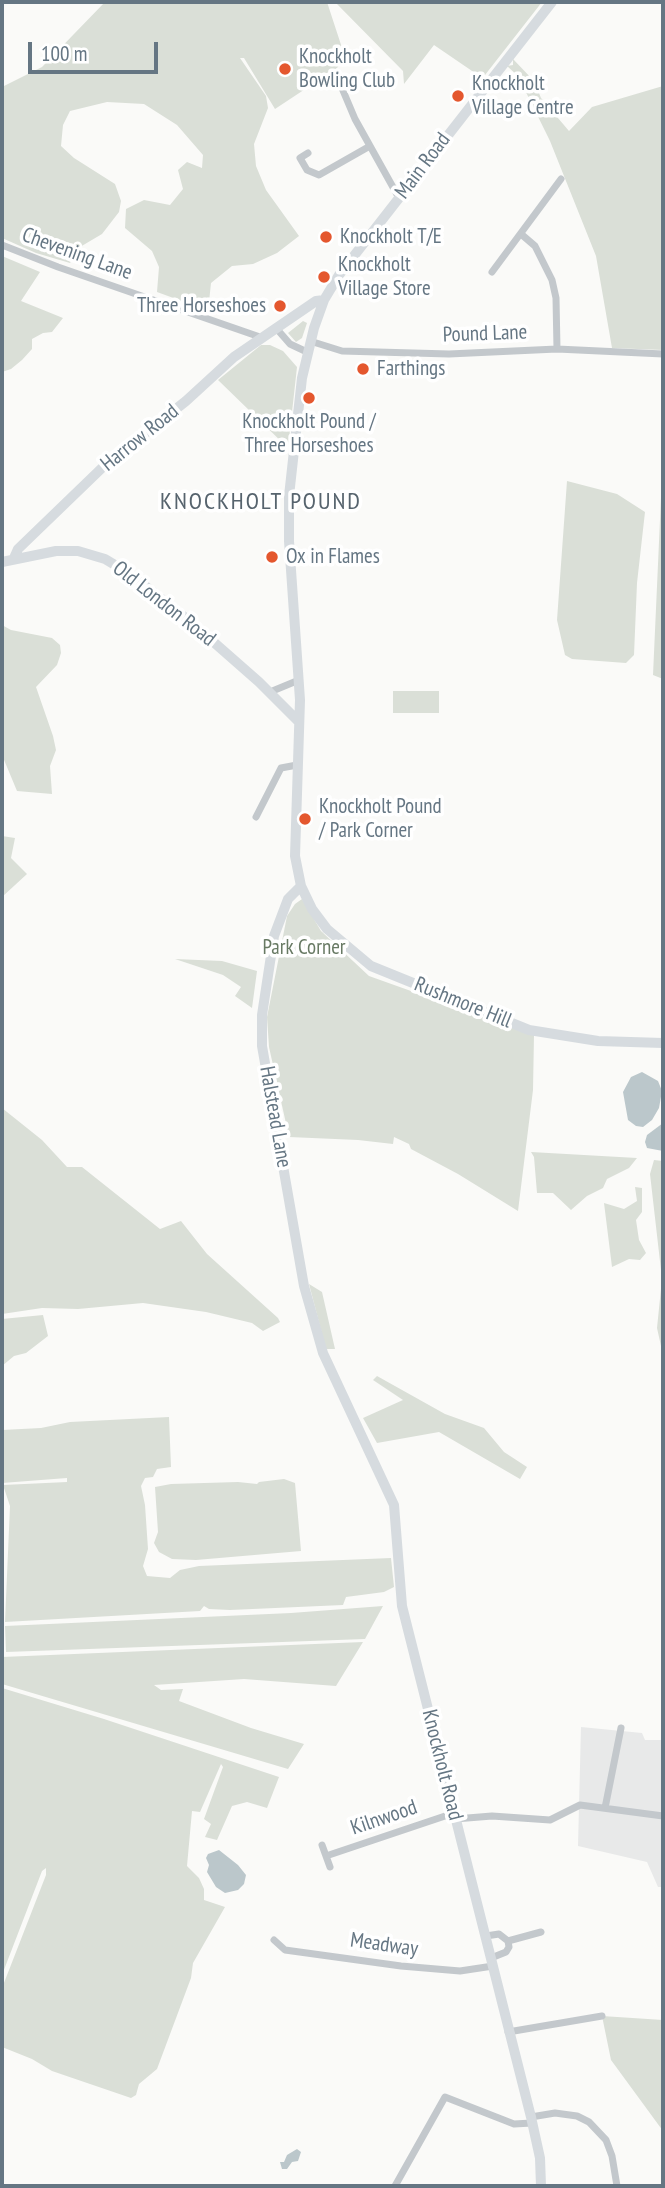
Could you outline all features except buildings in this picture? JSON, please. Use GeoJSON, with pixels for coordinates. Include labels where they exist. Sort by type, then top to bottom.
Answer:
{"type":"FeatureCollection","features":[{"type":"Feature","properties":{"kind":"street","name":"Main Road"},"geometry":{"type":"LineString","coordinates":[[300,886],[295,856],[299,680],[289,541],[289,496],[293,444],[309,346],[324,300],[340,275],[552,2]]}},
{"type":"Feature","properties":{"kind":"street"},"geometry":{"type":"LineString","coordinates":[[336,74],[370,146],[399,198]]}},
{"type":"Feature","properties":{"kind":"street"},"geometry":{"type":"LineString","coordinates":[[309,153],[300,158],[307,170],[319,176],[370,146]]}},
{"type":"Feature","properties":{"kind":"street"},"geometry":{"type":"LineString","coordinates":[[493,267],[561,179]]}},
{"type":"Feature","properties":{"kind":"street"},"geometry":{"type":"LineString","coordinates":[[554,188],[563,195]]}},
{"type":"Feature","properties":{"kind":"street"},"geometry":{"type":"LineString","coordinates":[[521,234],[535,246],[552,280],[556,298],[557,349]]}},
{"type":"Feature","properties":{"kind":"street","name":"Chevening Lane"},"geometry":{"type":"LineString","coordinates":[[2,245],[260,337]]}},
{"type":"Feature","properties":{"kind":"street","name":"Harrow Road"},"geometry":{"type":"LineString","coordinates":[[14,558],[15,552],[104,466],[187,401],[234,357],[316,301],[324,300]]}},
{"type":"Feature","properties":{"kind":"street","name":"Pound Lane"},"geometry":{"type":"LineString","coordinates":[[275,328],[290,344],[342,351],[449,354],[557,349],[663,354]]}},
{"type":"Feature","properties":{"kind":"street"},"geometry":{"type":"LineString","coordinates":[[34,535],[43,552]]}},
{"type":"Feature","properties":{"kind":"street","name":"Old London Road"},"geometry":{"type":"LineString","coordinates":[[2,562],[43,552],[67,551],[89,554],[121,568],[193,624],[270,692],[299,722]]}},
{"type":"Feature","properties":{"kind":"street"},"geometry":{"type":"LineString","coordinates":[[270,692],[278,691],[299,680]]}},
{"type":"Feature","properties":{"kind":"street"},"geometry":{"type":"LineString","coordinates":[[256,817],[281,768],[297,765]]}},
{"type":"Feature","properties":{"kind":"street","name":"Rushmore Hill"},"geometry":{"type":"LineString","coordinates":[[300,886],[327,929],[371,966],[529,1030],[598,1041],[663,1043]]}},
{"type":"Feature","properties":{"kind":"street","name":"Halstead Lane"},"geometry":{"type":"LineString","coordinates":[[300,886],[288,899],[274,936],[262,1015],[262,1046],[303,1286],[323,1353]]}},
{"type":"Feature","properties":{"kind":"street","name":"Knockholt Road"},"geometry":{"type":"LineString","coordinates":[[323,1353],[394,1505],[402,1606],[531,2120],[540,2158],[541,2186]]}},
{"type":"Feature","properties":{"kind":"street"},"geometry":{"type":"LineString","coordinates":[[605,1808],[621,1728]]}},
{"type":"Feature","properties":{"kind":"street","name":"Kilnwood"},"geometry":{"type":"LineString","coordinates":[[326,1856],[455,1816],[492,1816],[541,1821],[557,1818],[580,1805],[663,1816]]}},
{"type":"Feature","properties":{"kind":"street"},"geometry":{"type":"LineString","coordinates":[[322,1845],[330,1867]]}},
{"type":"Feature","properties":{"kind":"street"},"geometry":{"type":"LineString","coordinates":[[508,1941],[541,1932]]}},
{"type":"Feature","properties":{"kind":"street"},"geometry":{"type":"LineString","coordinates":[[486,1936],[499,1934],[508,1941],[506,1952],[492,1962]]}},
{"type":"Feature","properties":{"kind":"street","name":"Meadway"},"geometry":{"type":"LineString","coordinates":[[274,1940],[285,1950],[401,1966],[460,1971],[492,1962]]}},
{"type":"Feature","properties":{"kind":"street"},"geometry":{"type":"LineString","coordinates":[[508,2032],[602,2016]]}},
{"type":"Feature","properties":{"kind":"street"},"geometry":{"type":"LineString","coordinates":[[395,2186],[445,2097],[514,2124],[555,2113],[577,2116],[589,2122],[606,2140],[612,2156],[617,2186]]}},
{"type":"Feature","properties":{"kind":"shaded area"},"geometry":{"type":"Polygon","coordinates":[[[642,1072],[658,1081],[662,1091],[659,1108],[652,1120],[643,1127],[628,1120],[623,1092],[631,1077],[642,1072]]]}},
{"type":"Feature","properties":{"kind":"shaded area"},"geometry":{"type":"Polygon","coordinates":[[[663,1123],[663,1151],[647,1148],[647,1135],[663,1123]]]}},
{"type":"Feature","properties":{"kind":"shaded area"},"geometry":{"type":"Polygon","coordinates":[[[581,1727],[642,1733],[645,1740],[663,1740],[663,1887],[658,1887],[647,1862],[578,1846],[581,1727]]]}},
{"type":"Feature","properties":{"kind":"shaded area"},"geometry":{"type":"Polygon","coordinates":[[[219,1850],[246,1875],[244,1884],[238,1890],[225,1893],[216,1887],[207,1872],[208,1854],[219,1850]]]}},
{"type":"Feature","properties":{"kind":"shaded area"},"geometry":{"type":"Polygon","coordinates":[[[297,2149],[301,2152],[298,2161],[292,2162],[287,2169],[282,2169],[280,2162],[284,2162],[287,2155],[297,2149]]]}},
{"type":"Feature","properties":{"kind":"green space"},"geometry":{"type":"Polygon","coordinates":[[[105,2],[327,2],[345,57],[337,68],[275,109],[244,58],[240,58],[266,96],[268,108],[254,144],[256,166],[266,190],[299,236],[277,253],[253,264],[232,266],[211,283],[209,302],[198,307],[157,292],[159,267],[152,251],[125,228],[126,209],[144,200],[170,205],[183,189],[178,170],[187,162],[202,168],[203,155],[177,125],[144,104],[107,102],[70,111],[63,125],[61,146],[74,158],[115,184],[121,201],[119,212],[102,234],[80,247],[70,263],[36,253],[2,238],[2,87],[42,67],[105,2]]]}},
{"type":"Feature","properties":{"kind":"green space"},"geometry":{"type":"Polygon","coordinates":[[[335,2],[542,2],[485,75],[475,73],[434,45],[404,84],[403,71],[335,2]]]}},
{"type":"Feature","properties":{"kind":"green space"},"geometry":{"type":"Polygon","coordinates":[[[513,59],[534,81],[541,98],[569,131],[592,107],[663,86],[663,350],[612,348],[596,256],[550,141],[518,76],[507,66],[513,65],[513,59]]]}},
{"type":"Feature","properties":{"kind":"green space"},"geometry":{"type":"Polygon","coordinates":[[[2,256],[40,272],[21,301],[63,318],[52,332],[32,339],[32,349],[22,360],[2,372],[2,256]]]}},
{"type":"Feature","properties":{"kind":"green space"},"geometry":{"type":"Polygon","coordinates":[[[303,321],[307,323],[302,338],[296,342],[288,333],[303,321]]]}},
{"type":"Feature","properties":{"kind":"green space"},"geometry":{"type":"Polygon","coordinates":[[[261,345],[270,345],[283,351],[297,367],[288,448],[218,380],[261,345]]]}},
{"type":"Feature","properties":{"kind":"green space"},"geometry":{"type":"Polygon","coordinates":[[[663,453],[663,679],[653,675],[663,453]]]}},
{"type":"Feature","properties":{"kind":"green space"},"geometry":{"type":"Polygon","coordinates":[[[567,481],[617,494],[645,512],[637,583],[634,655],[626,663],[572,659],[565,655],[557,620],[567,481]]]}},
{"type":"Feature","properties":{"kind":"green space"},"geometry":{"type":"Polygon","coordinates":[[[2,625],[11,630],[52,638],[60,645],[61,653],[57,665],[36,687],[56,750],[50,766],[52,794],[17,791],[2,755],[2,625]]]}},
{"type":"Feature","properties":{"kind":"green space"},"geometry":{"type":"Polygon","coordinates":[[[393,691],[439,691],[439,713],[393,713],[393,691]]]}},
{"type":"Feature","properties":{"kind":"green space"},"geometry":{"type":"Polygon","coordinates":[[[2,836],[15,838],[11,858],[27,874],[2,897],[2,836]]]}},
{"type":"Feature","properties":{"kind":"green space","name":"Park Corner"},"geometry":{"type":"Polygon","coordinates":[[[302,899],[321,931],[369,976],[534,1035],[533,1090],[518,1211],[394,1137],[393,1144],[289,1137],[269,1047],[267,1017],[287,916],[302,899]]]}},
{"type":"Feature","properties":{"kind":"green space"},"geometry":{"type":"Polygon","coordinates":[[[175,959],[222,961],[257,971],[252,1008],[235,996],[241,987],[223,975],[175,959]]]}},
{"type":"Feature","properties":{"kind":"green space"},"geometry":{"type":"Polygon","coordinates":[[[2,1108],[42,1140],[67,1167],[82,1167],[160,1229],[181,1221],[207,1254],[280,1322],[263,1331],[252,1323],[206,1312],[143,1303],[78,1309],[42,1308],[2,1314],[2,1108]]]}},
{"type":"Feature","properties":{"kind":"green space"},"geometry":{"type":"Polygon","coordinates":[[[531,1152],[637,1158],[629,1168],[607,1179],[603,1188],[587,1196],[571,1210],[553,1193],[537,1193],[534,1157],[531,1152]]]}},
{"type":"Feature","properties":{"kind":"green space"},"geometry":{"type":"Polygon","coordinates":[[[654,1160],[663,1161],[663,1355],[657,1328],[662,1279],[650,1174],[654,1160]]]}},
{"type":"Feature","properties":{"kind":"green space"},"geometry":{"type":"Polygon","coordinates":[[[635,1187],[642,1188],[642,1212],[636,1220],[639,1240],[646,1253],[640,1260],[629,1259],[612,1267],[604,1203],[624,1209],[637,1201],[635,1187]]]}},
{"type":"Feature","properties":{"kind":"green space"},"geometry":{"type":"Polygon","coordinates":[[[309,1284],[322,1292],[335,1349],[326,1349],[309,1284]]]}},
{"type":"Feature","properties":{"kind":"green space"},"geometry":{"type":"Polygon","coordinates":[[[43,1315],[48,1336],[26,1353],[14,1356],[2,1366],[2,1319],[43,1315]]]}},
{"type":"Feature","properties":{"kind":"green space"},"geometry":{"type":"Polygon","coordinates":[[[377,1376],[445,1414],[484,1428],[504,1452],[527,1467],[520,1479],[439,1432],[377,1443],[363,1418],[403,1400],[373,1380],[377,1376]]]}},
{"type":"Feature","properties":{"kind":"green space"},"geometry":{"type":"Polygon","coordinates":[[[169,1417],[171,1467],[157,1469],[153,1477],[145,1478],[141,1486],[148,1549],[143,1566],[147,1576],[170,1578],[180,1570],[199,1566],[391,1558],[394,1587],[384,1592],[346,1597],[343,1605],[230,1610],[209,1609],[204,1606],[200,1611],[5,1622],[10,1506],[3,1485],[67,1482],[67,1478],[2,1483],[2,1430],[41,1428],[70,1422],[169,1417]]]}},
{"type":"Feature","properties":{"kind":"green space"},"geometry":{"type":"Polygon","coordinates":[[[284,1479],[295,1483],[301,1551],[196,1560],[172,1559],[159,1552],[154,1543],[158,1532],[155,1487],[238,1482],[257,1484],[284,1479]]]}},
{"type":"Feature","properties":{"kind":"green space"},"geometry":{"type":"Polygon","coordinates":[[[383,1606],[365,1639],[6,1652],[5,1626],[291,1613],[383,1606]]]}},
{"type":"Feature","properties":{"kind":"green space"},"geometry":{"type":"Polygon","coordinates":[[[363,1642],[336,1686],[244,1679],[154,1685],[161,1690],[183,1689],[179,1701],[251,1728],[304,1744],[288,1769],[2,1684],[2,1657],[363,1642]]]}},
{"type":"Feature","properties":{"kind":"green space"},"geometry":{"type":"Polygon","coordinates":[[[2,1688],[279,1777],[267,1808],[247,1802],[232,1806],[217,1840],[205,1837],[211,1824],[204,1819],[223,1767],[221,1764],[200,1812],[192,1811],[187,1866],[199,1878],[204,1889],[204,1900],[225,1907],[193,1963],[191,1978],[157,2069],[139,2084],[136,2095],[131,2098],[52,2071],[32,2059],[2,2047],[2,1988],[46,1875],[46,1868],[42,1871],[2,1975],[2,1688]]]}},
{"type":"Feature","properties":{"kind":"green space"},"geometry":{"type":"Polygon","coordinates":[[[602,2016],[663,2020],[663,2131],[611,2060],[602,2016]]]}},
{"type":"Feature","properties":{"kind":"place","name":"Knockholt Bowling Club"},"geometry":{"type":"Point","coordinates":[285,69]}},
{"type":"Feature","properties":{"kind":"place","name":"Knockholt Village Centre"},"geometry":{"type":"Point","coordinates":[458,96]}},
{"type":"Feature","properties":{"kind":"place","name":"Knockholt T/E"},"geometry":{"type":"Point","coordinates":[326,237]}},
{"type":"Feature","properties":{"kind":"place","name":"Knockholt Village Store"},"geometry":{"type":"Point","coordinates":[324,277]}},
{"type":"Feature","properties":{"kind":"place","name":"Three Horseshoes"},"geometry":{"type":"Point","coordinates":[280,306]}},
{"type":"Feature","properties":{"kind":"place","name":"Farthings"},"geometry":{"type":"Point","coordinates":[363,369]}},
{"type":"Feature","properties":{"kind":"place","name":"Knockholt Pound / Three Horseshoes"},"geometry":{"type":"Point","coordinates":[309,398]}},
{"type":"Feature","properties":{"kind":"place","name":"Ox in Flames"},"geometry":{"type":"Point","coordinates":[272,557]}},
{"type":"Feature","properties":{"kind":"place","name":"Knockholt Pound / Park Corner"},"geometry":{"type":"Point","coordinates":[305,819]}},
{"type":"Feature","properties":{"kind":"district","name":"KNOCKHOLT POUND"},"geometry":{"type":"Point","coordinates":[261,502]}}]}
